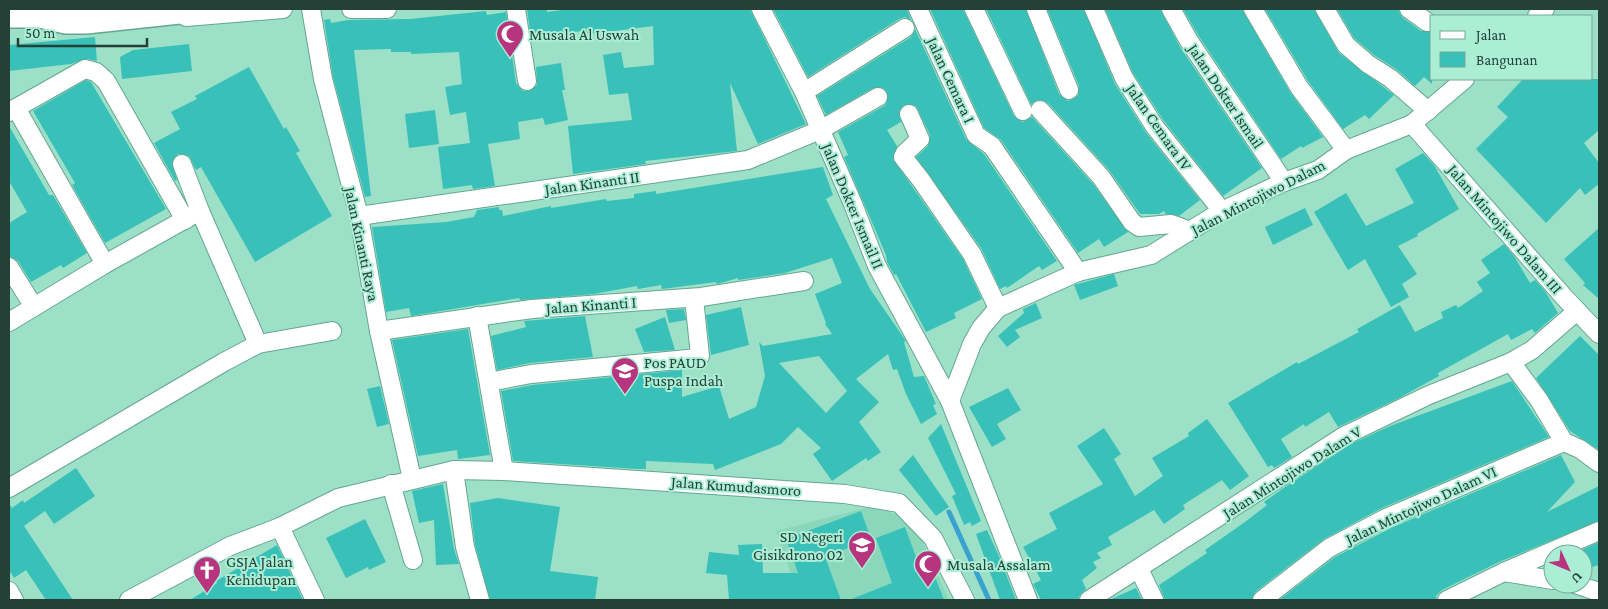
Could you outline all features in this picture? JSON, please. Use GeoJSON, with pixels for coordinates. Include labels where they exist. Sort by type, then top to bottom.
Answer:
{"type":"FeatureCollection","features":[{"type":"Feature","properties":{"kind":"main road"},"geometry":{"type":"LineString","coordinates":[[9,14],[47,12],[66,22],[198,9]]}},
{"type":"Feature","properties":{"kind":"street"},"geometry":{"type":"LineString","coordinates":[[86,21],[90,26],[283,9]]}},
{"type":"Feature","properties":{"kind":"street","name":"Jalan Kinanti Raya"},"geometry":{"type":"LineString","coordinates":[[311,9],[323,79],[359,216],[379,331],[412,479]]}},
{"type":"Feature","properties":{"kind":"street"},"geometry":{"type":"LineString","coordinates":[[352,9],[387,9]]}},
{"type":"Feature","properties":{"kind":"street"},"geometry":{"type":"LineString","coordinates":[[516,9],[526,81]]}},
{"type":"Feature","properties":{"kind":"street","name":"Jalan Dokter Ismail II"},"geometry":{"type":"LineString","coordinates":[[761,9],[804,92],[853,204],[877,266],[950,401],[1028,600]]}},
{"type":"Feature","properties":{"kind":"street","name":"Jalan Cemara I"},"geometry":{"type":"LineString","coordinates":[[918,9],[976,135],[992,146],[1078,272]]}},
{"type":"Feature","properties":{"kind":"street"},"geometry":{"type":"LineString","coordinates":[[974,9],[1031,110],[1101,177],[1132,222],[1140,227],[1171,224],[1190,231]]}},
{"type":"Feature","properties":{"kind":"street"},"geometry":{"type":"LineString","coordinates":[[1036,9],[1068,90]]}},
{"type":"Feature","properties":{"kind":"street","name":"Jalan Cemara IV"},"geometry":{"type":"LineString","coordinates":[[1094,9],[1124,78],[1155,127],[1222,212]]}},
{"type":"Feature","properties":{"kind":"street","name":"Jalan Dokter Ismail"},"geometry":{"type":"LineString","coordinates":[[1171,9],[1189,41],[1284,182]]}},
{"type":"Feature","properties":{"kind":"street"},"geometry":{"type":"LineString","coordinates":[[1253,9],[1299,87],[1346,150]]}},
{"type":"Feature","properties":{"kind":"street"},"geometry":{"type":"LineString","coordinates":[[1325,9],[1346,45],[1368,64],[1390,78],[1428,111]]}},
{"type":"Feature","properties":{"kind":"street"},"geometry":{"type":"LineString","coordinates":[[1409,9],[1428,22]]}},
{"type":"Feature","properties":{"kind":"street"},"geometry":{"type":"LineString","coordinates":[[804,92],[905,28]]}},
{"type":"Feature","properties":{"kind":"street"},"geometry":{"type":"LineString","coordinates":[[105,264],[13,110],[85,69],[96,72],[106,81],[193,216],[258,344]]}},
{"type":"Feature","properties":{"kind":"street","name":"Jalan Mintojiwo Dalam"},"geometry":{"type":"LineString","coordinates":[[950,401],[972,344],[998,308],[1078,272],[1151,255],[1222,212],[1284,182],[1318,170],[1346,150],[1412,124],[1464,80]]}},
{"type":"Feature","properties":{"kind":"street","name":"Jalan Kinanti II"},"geometry":{"type":"LineString","coordinates":[[359,216],[738,162],[820,130],[878,97]]}},
{"type":"Feature","properties":{"kind":"street"},"geometry":{"type":"LineString","coordinates":[[908,114],[920,139],[903,157],[922,180],[972,254],[998,308]]}},
{"type":"Feature","properties":{"kind":"street","name":"Jalan Mintojiwo Dalam III"},"geometry":{"type":"LineString","coordinates":[[1412,124],[1599,334]]}},
{"type":"Feature","properties":{"kind":"street"},"geometry":{"type":"LineString","coordinates":[[182,164],[193,216]]}},
{"type":"Feature","properties":{"kind":"street"},"geometry":{"type":"LineString","coordinates":[[9,322],[105,264],[193,216]]}},
{"type":"Feature","properties":{"kind":"street"},"geometry":{"type":"LineString","coordinates":[[1535,262],[1566,285],[1599,319]]}},
{"type":"Feature","properties":{"kind":"street"},"geometry":{"type":"LineString","coordinates":[[9,267],[34,307]]}},
{"type":"Feature","properties":{"kind":"street","name":"Jalan Kinanti I"},"geometry":{"type":"LineString","coordinates":[[379,331],[532,309],[694,298],[804,281]]}},
{"type":"Feature","properties":{"kind":"street"},"geometry":{"type":"LineString","coordinates":[[488,382],[531,374],[698,358],[700,356],[694,298]]}},
{"type":"Feature","properties":{"kind":"street","name":"Jalan Mintojiwo Dalam V"},"geometry":{"type":"LineString","coordinates":[[1089,600],[1344,436],[1429,395],[1510,362],[1547,339],[1577,311]]}},
{"type":"Feature","properties":{"kind":"street"},"geometry":{"type":"LineString","coordinates":[[477,316],[504,471]]}},
{"type":"Feature","properties":{"kind":"street"},"geometry":{"type":"LineString","coordinates":[[9,488],[258,344],[332,331]]}},
{"type":"Feature","properties":{"kind":"street"},"geometry":{"type":"LineString","coordinates":[[1510,362],[1539,400],[1564,442],[1580,449],[1599,463]]}},
{"type":"Feature","properties":{"kind":"street","name":"Jalan Mintojiwo Dalam VI"},"geometry":{"type":"LineString","coordinates":[[1262,600],[1329,548],[1386,518],[1564,442]]}},
{"type":"Feature","properties":{"kind":"street"},"geometry":{"type":"LineString","coordinates":[[454,470],[465,547],[480,600]]}},
{"type":"Feature","properties":{"kind":"street","name":"Jalan Kumudasmoro"},"geometry":{"type":"LineString","coordinates":[[129,600],[230,546],[280,527],[338,498],[454,470],[504,471],[845,494],[899,503],[933,538],[965,600]]}},
{"type":"Feature","properties":{"kind":"street"},"geometry":{"type":"LineString","coordinates":[[391,484],[413,560]]}},
{"type":"Feature","properties":{"kind":"street"},"geometry":{"type":"LineString","coordinates":[[280,527],[315,600]]}},
{"type":"Feature","properties":{"kind":"street"},"geometry":{"type":"LineString","coordinates":[[1447,600],[1504,572],[1599,531]]}},
{"type":"Feature","properties":{"kind":"street"},"geometry":{"type":"LineString","coordinates":[[1139,569],[1154,600]]}},
{"type":"Feature","properties":{"kind":"street"},"geometry":{"type":"LineString","coordinates":[[1504,572],[1543,578]]}},
{"type":"Feature","properties":{"kind":"street"},"geometry":{"type":"LineString","coordinates":[[9,592],[14,600]]}},
{"type":"Feature","properties":{"kind":"shaded area","name":"SD Negeri Gisikdrono 02"},"geometry":{"type":"Polygon","coordinates":[[[877,505],[902,518],[921,538],[949,600],[800,600],[776,531],[877,505]]]}},
{"type":"Feature","properties":{"kind":"building"},"geometry":{"type":"Polygon","coordinates":[[[527,9],[547,9],[547,12],[569,9],[750,9],[806,124],[758,144],[730,83],[737,151],[645,161],[646,164],[573,174],[568,126],[632,120],[628,93],[609,95],[603,55],[621,52],[624,68],[654,65],[653,26],[599,33],[581,34],[581,31],[531,39],[527,9]]]}},
{"type":"Feature","properties":{"kind":"building"},"geometry":{"type":"Polygon","coordinates":[[[773,9],[907,9],[911,20],[905,17],[899,19],[808,77],[773,9]]]}},
{"type":"Feature","properties":{"kind":"building"},"geometry":{"type":"Polygon","coordinates":[[[930,9],[963,9],[1014,116],[1023,122],[1032,117],[1093,184],[1128,232],[1104,247],[1099,239],[1078,253],[1001,140],[984,128],[930,9]]]}},
{"type":"Feature","properties":{"kind":"building"},"geometry":{"type":"Polygon","coordinates":[[[986,9],[1026,9],[1059,94],[1068,101],[1078,96],[1079,86],[1047,9],[1084,9],[1115,84],[1147,134],[1200,200],[1179,216],[1166,214],[1164,211],[1159,214],[1140,214],[1109,170],[1048,103],[1038,100],[1031,104],[986,9]]]}},
{"type":"Feature","properties":{"kind":"building"},"geometry":{"type":"Polygon","coordinates":[[[1105,9],[1160,9],[1180,47],[1262,168],[1223,196],[1164,121],[1133,73],[1105,9]]]}},
{"type":"Feature","properties":{"kind":"building"},"geometry":{"type":"Polygon","coordinates":[[[1183,9],[1242,9],[1290,92],[1323,137],[1302,148],[1301,146],[1281,159],[1198,35],[1183,9]]]}},
{"type":"Feature","properties":{"kind":"building"},"geometry":{"type":"Polygon","coordinates":[[[1265,9],[1314,9],[1339,53],[1394,95],[1369,119],[1365,115],[1343,129],[1308,81],[1265,9]]]}},
{"type":"Feature","properties":{"kind":"building"},"geometry":{"type":"Polygon","coordinates":[[[1337,9],[1398,9],[1402,17],[1421,31],[1430,31],[1430,80],[1432,80],[1432,84],[1424,77],[1415,86],[1396,69],[1374,55],[1354,38],[1337,9]]]}},
{"type":"Feature","properties":{"kind":"building"},"geometry":{"type":"Polygon","coordinates":[[[486,11],[487,15],[506,12],[516,83],[523,91],[529,91],[537,85],[536,67],[561,63],[565,90],[562,90],[568,120],[545,125],[543,118],[518,122],[520,139],[488,144],[495,186],[473,189],[472,185],[443,189],[438,147],[470,143],[466,112],[450,115],[445,87],[462,84],[459,52],[411,54],[411,52],[391,52],[391,49],[354,50],[371,196],[365,197],[333,77],[324,20],[330,19],[331,23],[348,20],[410,19],[486,11]]]}},
{"type":"Feature","properties":{"kind":"building"},"geometry":{"type":"Polygon","coordinates":[[[915,29],[966,139],[984,154],[1057,261],[1042,270],[1039,266],[1007,288],[1006,286],[1000,289],[981,248],[916,157],[928,146],[930,135],[916,106],[904,105],[899,112],[901,122],[887,130],[897,146],[893,159],[963,259],[982,299],[954,313],[956,318],[926,332],[896,274],[894,275],[887,262],[886,255],[844,157],[848,155],[838,132],[884,106],[887,102],[887,92],[883,88],[873,88],[826,115],[817,96],[911,37],[915,29]]]}},
{"type":"Feature","properties":{"kind":"building"},"geometry":{"type":"Polygon","coordinates":[[[95,37],[97,61],[87,59],[71,64],[9,71],[9,45],[95,37]]]}},
{"type":"Feature","properties":{"kind":"building"},"geometry":{"type":"Polygon","coordinates":[[[189,44],[192,71],[122,79],[120,57],[133,50],[189,44]]]}},
{"type":"Feature","properties":{"kind":"building"},"geometry":{"type":"Polygon","coordinates":[[[249,67],[284,129],[286,127],[300,151],[296,153],[332,216],[255,262],[201,167],[196,170],[189,156],[178,154],[172,163],[177,180],[175,181],[154,143],[180,129],[171,112],[197,99],[195,96],[249,67]]]}},
{"type":"Feature","properties":{"kind":"building"},"geometry":{"type":"Polygon","coordinates":[[[1599,79],[1599,130],[1584,143],[1599,163],[1599,184],[1585,195],[1580,188],[1546,223],[1476,149],[1508,117],[1497,107],[1522,80],[1599,79]]]}},
{"type":"Feature","properties":{"kind":"building"},"geometry":{"type":"Polygon","coordinates":[[[86,80],[91,82],[166,209],[105,243],[72,185],[75,183],[33,111],[86,80]]]}},
{"type":"Feature","properties":{"kind":"building"},"geometry":{"type":"Polygon","coordinates":[[[435,110],[439,144],[409,148],[405,114],[435,110]]]}},
{"type":"Feature","properties":{"kind":"building"},"geometry":{"type":"Polygon","coordinates":[[[9,126],[49,195],[53,195],[87,253],[63,268],[61,265],[31,282],[18,261],[9,256],[9,223],[27,212],[9,181],[9,126]]]}},
{"type":"Feature","properties":{"kind":"building"},"geometry":{"type":"Polygon","coordinates":[[[1423,153],[1434,165],[1459,209],[1417,234],[1418,236],[1398,246],[1417,274],[1402,284],[1409,297],[1391,307],[1365,259],[1348,270],[1314,212],[1346,193],[1366,226],[1414,203],[1395,169],[1423,153]]]}},
{"type":"Feature","properties":{"kind":"building"},"geometry":{"type":"Polygon","coordinates":[[[823,167],[833,195],[826,199],[870,289],[906,341],[904,342],[914,377],[924,376],[936,404],[933,405],[937,414],[921,424],[906,394],[897,369],[893,370],[888,354],[856,379],[879,402],[859,422],[881,452],[868,461],[866,458],[832,481],[813,454],[821,448],[798,427],[781,444],[715,470],[713,464],[646,461],[646,469],[638,469],[513,461],[501,391],[532,385],[682,370],[682,397],[719,386],[729,419],[756,407],[765,376],[759,342],[763,346],[832,334],[825,324],[815,294],[842,283],[832,258],[785,273],[738,280],[738,278],[717,284],[716,282],[662,289],[661,285],[638,289],[637,286],[594,294],[520,300],[519,298],[411,316],[409,308],[386,312],[372,227],[446,222],[474,217],[477,210],[499,207],[499,210],[502,210],[503,216],[551,206],[551,208],[606,199],[607,201],[634,198],[634,194],[656,191],[656,194],[823,167]],[[819,356],[779,363],[826,413],[847,391],[819,356]]]}},
{"type":"Feature","properties":{"kind":"building"},"geometry":{"type":"Polygon","coordinates":[[[1305,208],[1313,225],[1273,245],[1265,227],[1305,208]]]}},
{"type":"Feature","properties":{"kind":"building"},"geometry":{"type":"Polygon","coordinates":[[[1599,228],[1599,299],[1583,285],[1585,283],[1564,259],[1599,228]]]}},
{"type":"Feature","properties":{"kind":"building"},"geometry":{"type":"Polygon","coordinates":[[[1504,244],[1514,256],[1530,283],[1535,280],[1545,291],[1558,313],[1535,333],[1532,329],[1511,340],[1508,334],[1438,373],[1439,376],[1399,398],[1338,427],[1329,412],[1305,427],[1304,424],[1281,439],[1292,457],[1274,468],[1272,465],[1268,467],[1228,403],[1297,362],[1298,364],[1359,332],[1357,329],[1400,305],[1415,332],[1443,318],[1441,312],[1456,305],[1458,308],[1483,291],[1477,282],[1490,273],[1481,260],[1504,244]]]}},
{"type":"Feature","properties":{"kind":"building"},"geometry":{"type":"Polygon","coordinates":[[[1114,274],[1118,286],[1080,300],[1074,285],[1114,274]]]}},
{"type":"Feature","properties":{"kind":"building"},"geometry":{"type":"Polygon","coordinates":[[[1036,303],[1042,318],[1015,330],[1020,337],[1007,347],[998,336],[1024,313],[1023,309],[1036,303]]]}},
{"type":"Feature","properties":{"kind":"building"},"geometry":{"type":"Polygon","coordinates":[[[741,307],[749,345],[711,355],[706,315],[741,307]]]}},
{"type":"Feature","properties":{"kind":"building"},"geometry":{"type":"Polygon","coordinates":[[[684,309],[686,320],[669,323],[666,310],[684,309]]]}},
{"type":"Feature","properties":{"kind":"building"},"geometry":{"type":"Polygon","coordinates":[[[585,316],[593,357],[530,363],[497,370],[491,336],[526,327],[524,321],[585,316]]]}},
{"type":"Feature","properties":{"kind":"building"},"geometry":{"type":"Polygon","coordinates":[[[665,317],[675,350],[644,352],[635,329],[665,317]]]}},
{"type":"Feature","properties":{"kind":"building"},"geometry":{"type":"Polygon","coordinates":[[[468,329],[490,455],[458,459],[457,450],[418,456],[392,340],[468,329]]]}},
{"type":"Feature","properties":{"kind":"building"},"geometry":{"type":"Polygon","coordinates":[[[1580,336],[1599,355],[1599,450],[1570,431],[1536,378],[1580,336]]]}},
{"type":"Feature","properties":{"kind":"building"},"geometry":{"type":"Polygon","coordinates":[[[1512,381],[1549,437],[1382,508],[1324,539],[1255,592],[1252,600],[1165,600],[1159,585],[1207,553],[1205,550],[1267,505],[1264,502],[1349,445],[1390,426],[1512,381]]]}},
{"type":"Feature","properties":{"kind":"building"},"geometry":{"type":"Polygon","coordinates":[[[380,386],[389,424],[377,427],[367,389],[380,386]]]}},
{"type":"Feature","properties":{"kind":"building"},"geometry":{"type":"Polygon","coordinates":[[[1008,388],[1021,410],[997,424],[1006,439],[992,447],[969,407],[1008,388]]]}},
{"type":"Feature","properties":{"kind":"building"},"geometry":{"type":"Polygon","coordinates":[[[1207,419],[1249,476],[1230,490],[1222,480],[1183,505],[1185,509],[1164,524],[1154,510],[1108,537],[1112,545],[1097,553],[1101,558],[1093,562],[1097,568],[1082,580],[1086,589],[1078,600],[1041,600],[1033,584],[1041,580],[1023,547],[1057,529],[1049,513],[1103,484],[1077,446],[1104,428],[1121,454],[1114,459],[1135,496],[1163,476],[1152,458],[1189,436],[1188,433],[1207,419]]]}},
{"type":"Feature","properties":{"kind":"building"},"geometry":{"type":"Polygon","coordinates":[[[941,424],[981,521],[972,526],[970,522],[964,525],[952,496],[956,494],[928,438],[941,424]]]}},
{"type":"Feature","properties":{"kind":"building"},"geometry":{"type":"Polygon","coordinates":[[[913,455],[949,507],[936,516],[899,470],[913,455]]]}},
{"type":"Feature","properties":{"kind":"building"},"geometry":{"type":"Polygon","coordinates":[[[1561,455],[1575,482],[1547,512],[1599,486],[1599,521],[1499,562],[1442,590],[1436,596],[1437,600],[1279,600],[1335,557],[1391,528],[1561,455]]]}},
{"type":"Feature","properties":{"kind":"building"},"geometry":{"type":"Polygon","coordinates":[[[76,468],[95,496],[54,524],[45,511],[24,526],[73,600],[46,600],[26,570],[14,578],[9,570],[9,503],[12,508],[23,500],[24,503],[76,468]]]}},
{"type":"Feature","properties":{"kind":"building"},"geometry":{"type":"Polygon","coordinates":[[[443,484],[454,549],[459,564],[436,565],[434,520],[419,523],[412,491],[443,484]]]}},
{"type":"Feature","properties":{"kind":"building"},"geometry":{"type":"Polygon","coordinates":[[[498,498],[560,507],[550,571],[598,577],[595,600],[490,600],[475,545],[470,503],[498,498]]]}},
{"type":"Feature","properties":{"kind":"building"},"geometry":{"type":"Polygon","coordinates":[[[861,511],[871,539],[825,557],[841,600],[729,600],[727,575],[706,573],[709,552],[739,555],[738,545],[762,544],[763,573],[798,573],[786,539],[861,511]]]}},
{"type":"Feature","properties":{"kind":"building"},"geometry":{"type":"Polygon","coordinates":[[[365,519],[386,562],[369,570],[368,567],[346,578],[326,538],[365,519]]]}},
{"type":"Feature","properties":{"kind":"building"},"geometry":{"type":"Polygon","coordinates":[[[905,527],[922,573],[932,569],[944,600],[849,600],[892,583],[876,538],[905,527]]]}},
{"type":"Feature","properties":{"kind":"building"},"geometry":{"type":"Polygon","coordinates":[[[987,530],[1016,600],[1000,600],[976,534],[987,530]]]}},
{"type":"Feature","properties":{"kind":"building"},"geometry":{"type":"Polygon","coordinates":[[[1599,542],[1599,565],[1593,567],[1593,545],[1599,542]]]}},
{"type":"Feature","properties":{"kind":"building"},"geometry":{"type":"Polygon","coordinates":[[[277,545],[303,600],[190,600],[217,583],[216,581],[277,545]]]}},
{"type":"Feature","properties":{"kind":"building"},"geometry":{"type":"Polygon","coordinates":[[[1136,588],[1142,600],[1109,600],[1136,588]]]}},
{"type":"Feature","properties":{"kind":"waterway"},"geometry":{"type":"LineString","coordinates":[[949,512],[989,600]]}},
{"type":"Feature","properties":{"kind":"place","name":"Musala Al Uswah"},"geometry":{"type":"Point","coordinates":[510,58]}},
{"type":"Feature","properties":{"kind":"place","name":"Pos PAUD Puspa Indah"},"geometry":{"type":"Point","coordinates":[625,395]}},
{"type":"Feature","properties":{"kind":"place","name":"SD Negeri Gisikdrono 02"},"geometry":{"type":"Point","coordinates":[862,569]}},
{"type":"Feature","properties":{"kind":"place","name":"Musala Assalam"},"geometry":{"type":"Point","coordinates":[928,588]}},
{"type":"Feature","properties":{"kind":"place","name":"GSJA Jalan Kehidupan"},"geometry":{"type":"Point","coordinates":[207,594]}}]}
